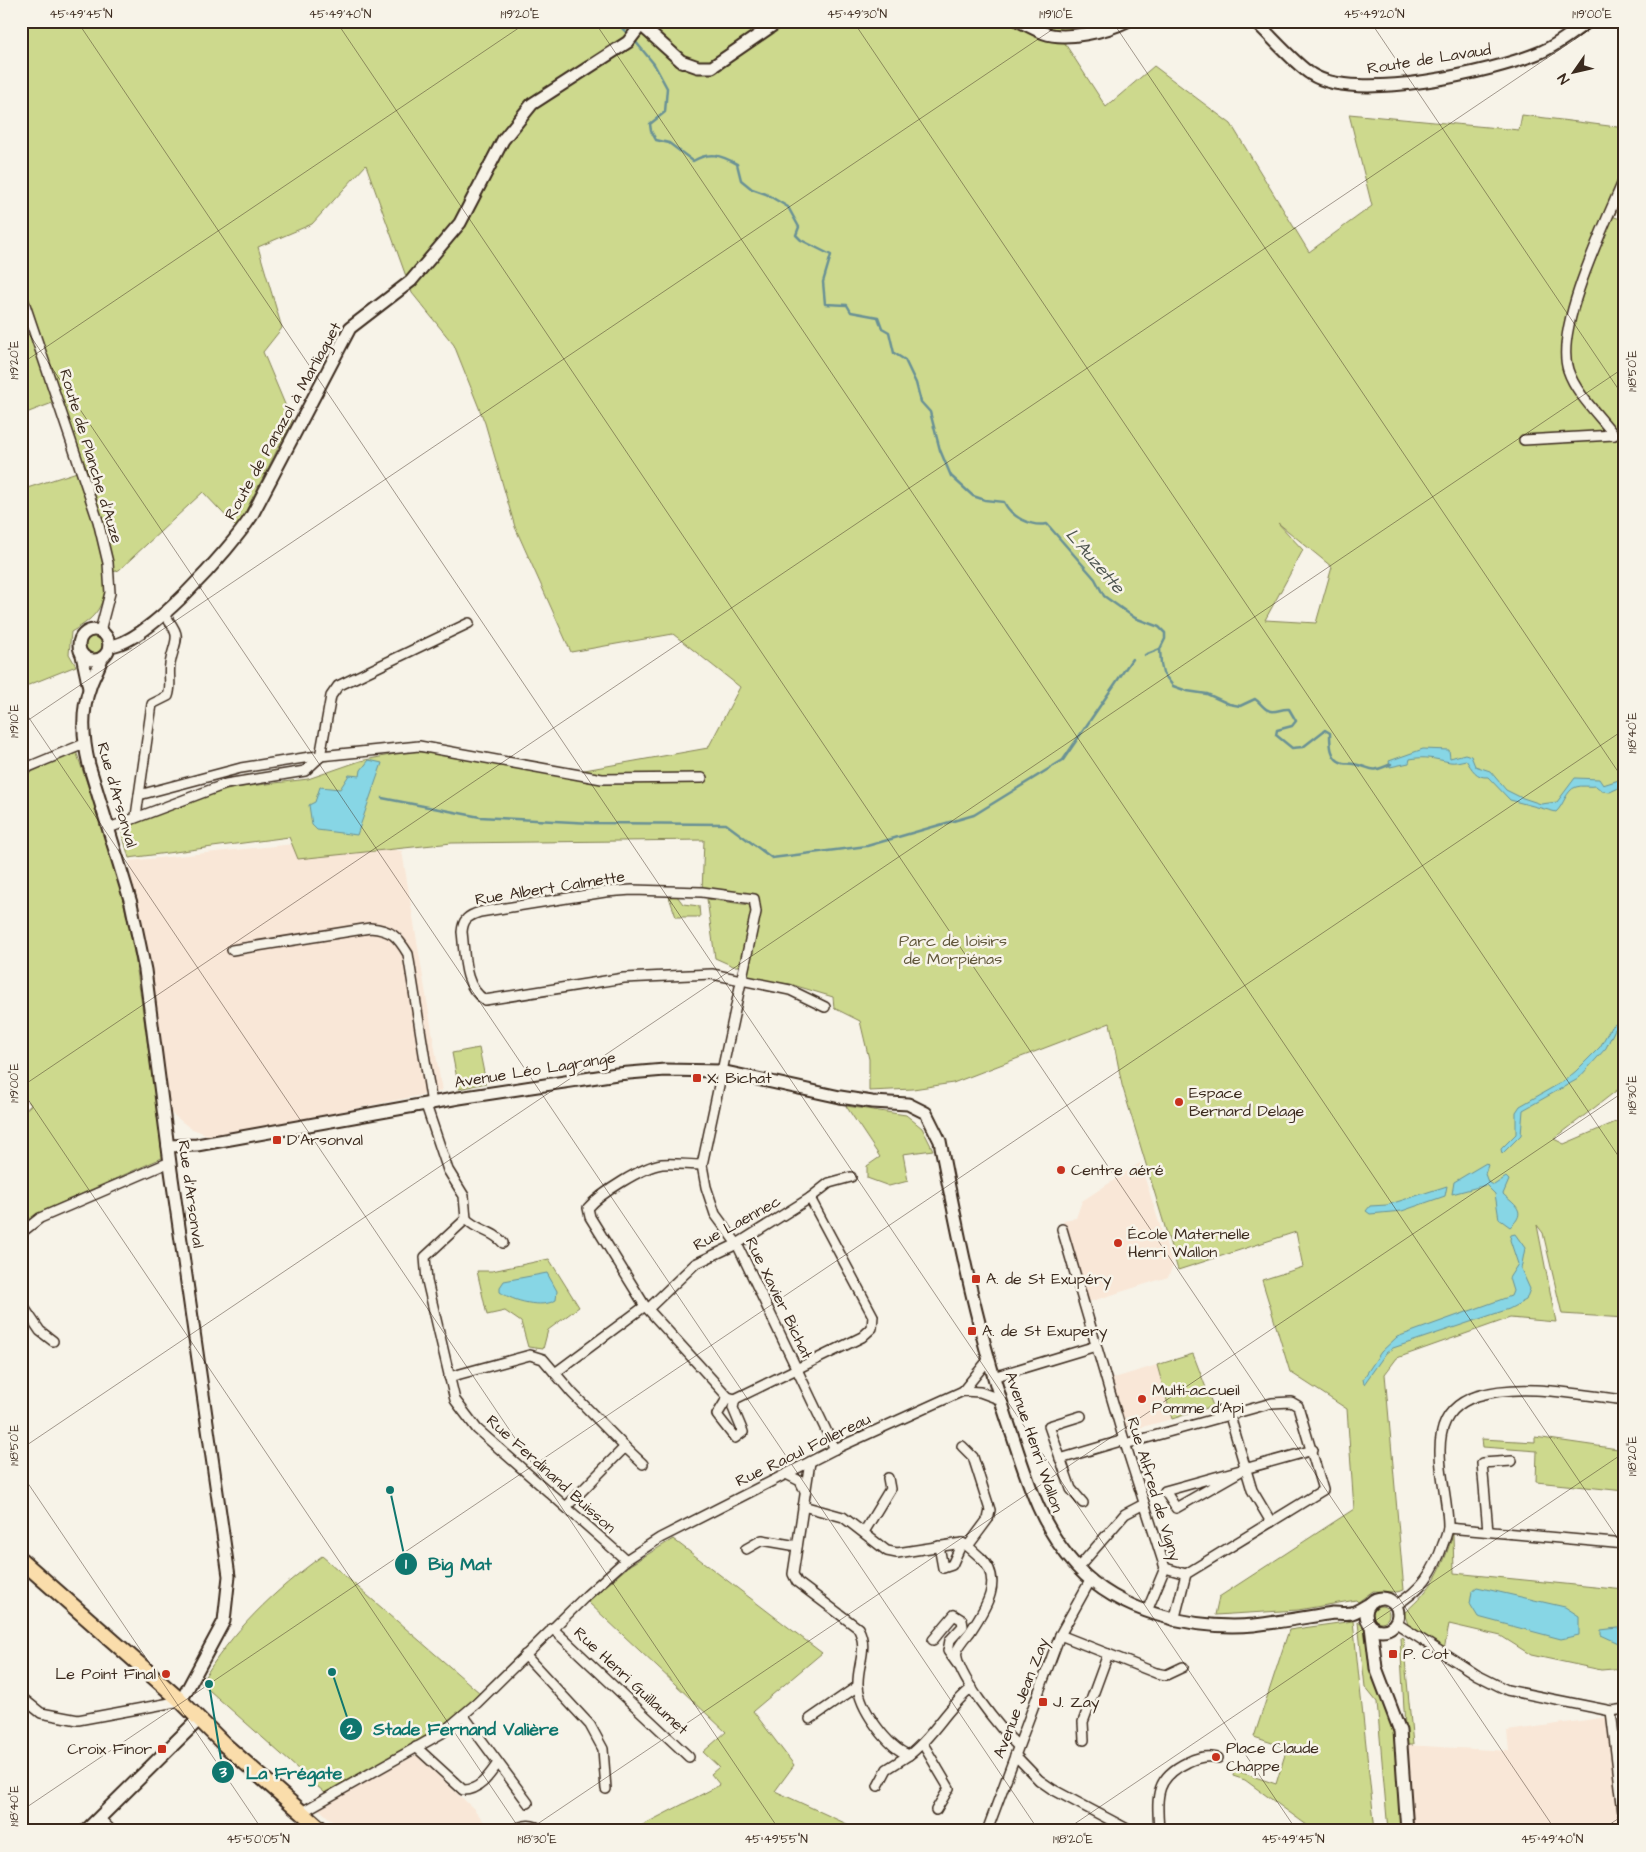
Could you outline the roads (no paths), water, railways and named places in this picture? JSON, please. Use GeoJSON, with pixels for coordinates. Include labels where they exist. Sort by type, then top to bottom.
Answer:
{"type":"FeatureCollection","features":[{"type":"Feature","properties":{"kind":"main road"},"geometry":{"type":"LineString","coordinates":[[21,1560],[181,1700],[224,1745],[324,1831]]}},
{"type":"Feature","properties":{"kind":"main road"},"geometry":{"type":"LineString","coordinates":[[86,1831],[199,1719]]}},
{"type":"Feature","properties":{"kind":"street"},"geometry":{"type":"LineString","coordinates":[[641,26],[681,61],[698,67],[712,67],[779,21]]}},
{"type":"Feature","properties":{"kind":"street"},"geometry":{"type":"LineString","coordinates":[[1020,21],[1045,34],[1065,36],[1110,29],[1127,21]]}},
{"type":"Feature","properties":{"kind":"street","name":"Route de Lavaud"},"geometry":{"type":"LineString","coordinates":[[1255,21],[1310,74],[1334,84],[1372,87],[1459,75],[1520,60],[1544,51],[1589,21]]}},
{"type":"Feature","properties":{"kind":"street","name":"Route de Panazol à Marliaguet"},"geometry":{"type":"LineString","coordinates":[[109,646],[132,638],[163,613],[219,558],[241,532],[251,517],[350,328],[411,281],[460,223],[503,140],[532,104],[628,42],[641,26]]}},
{"type":"Feature","properties":{"kind":"street"},"geometry":{"type":"LineString","coordinates":[[1524,440],[1614,435],[1575,387],[1567,369],[1566,343],[1577,292],[1625,177]]}},
{"type":"Feature","properties":{"kind":"street","name":"Route de Planche d'Auze"},"geometry":{"type":"LineString","coordinates":[[21,294],[98,521],[108,563],[110,593],[100,631]]}},
{"type":"Feature","properties":{"kind":"street"},"geometry":{"type":"LineString","coordinates":[[136,816],[152,704],[168,696],[170,663],[178,641],[175,629],[163,613]]}},
{"type":"Feature","properties":{"kind":"street"},"geometry":{"type":"LineString","coordinates":[[109,828],[136,816],[226,784],[305,771],[320,757],[330,696],[338,686],[469,623]]}},
{"type":"Feature","properties":{"kind":"street"},"geometry":{"type":"LineString","coordinates":[[91,630],[100,631],[107,637],[109,646],[102,658],[90,660],[82,655],[78,647],[83,634],[91,630]]}},
{"type":"Feature","properties":{"kind":"street","name":"Rue d'Arsonval"},"geometry":{"type":"LineString","coordinates":[[82,655],[89,688]]}},
{"type":"Feature","properties":{"kind":"street","name":"Rue d'Arsonval"},"geometry":{"type":"LineString","coordinates":[[102,658],[89,688],[85,712],[84,744],[88,765],[131,903],[145,970],[170,1162],[229,1576],[224,1621],[181,1700]]}},
{"type":"Feature","properties":{"kind":"street"},"geometry":{"type":"LineString","coordinates":[[21,770],[84,744]]}},
{"type":"Feature","properties":{"kind":"street"},"geometry":{"type":"LineString","coordinates":[[139,795],[230,770],[320,757],[419,746],[602,779],[702,778]]}},
{"type":"Feature","properties":{"kind":"street","name":"Rue Albert Calmette"},"geometry":{"type":"LineString","coordinates":[[741,980],[756,912],[754,899],[675,890],[614,891],[480,912],[466,919],[462,924],[470,987],[476,995],[484,1000],[624,978],[712,974],[741,980],[790,990],[825,1007]]}},
{"type":"Feature","properties":{"kind":"street"},"geometry":{"type":"LineString","coordinates":[[232,950],[370,928],[385,929],[398,938],[408,954],[429,1104],[448,1170],[464,1196],[466,1219],[475,1228],[498,1236],[503,1243]]}},
{"type":"Feature","properties":{"kind":"street","name":"Rue Xavier Bichat"},"geometry":{"type":"LineString","coordinates":[[741,980],[702,1165],[706,1187],[715,1214],[737,1244],[836,1449]]}},
{"type":"Feature","properties":{"kind":"street","name":"Avenue Léo Lagrange"},"geometry":{"type":"LineString","coordinates":[[168,1146],[197,1144],[617,1074],[665,1070],[721,1071],[848,1098],[908,1104]]}},
{"type":"Feature","properties":{"kind":"street","name":"Avenue Henri Wallon"},"geometry":{"type":"LineString","coordinates":[[908,1104],[926,1113],[940,1141],[988,1360],[999,1399],[1034,1500],[1047,1527],[1078,1568],[1090,1579],[1114,1595],[1147,1611],[1174,1620],[1208,1625],[1241,1626],[1353,1613],[1369,1604]]}},
{"type":"Feature","properties":{"kind":"street"},"geometry":{"type":"LineString","coordinates":[[21,1232],[40,1218],[170,1162]]}},
{"type":"Feature","properties":{"kind":"street"},"geometry":{"type":"LineString","coordinates":[[702,1165],[662,1164],[648,1168],[595,1200],[588,1208],[590,1217],[646,1308],[732,1398],[798,1370],[862,1337],[872,1328],[873,1316],[810,1198]]}},
{"type":"Feature","properties":{"kind":"street","name":"Rue Laennec"},"geometry":{"type":"LineString","coordinates":[[555,1373],[646,1308],[695,1264],[737,1244],[810,1198],[829,1183],[851,1176]]}},
{"type":"Feature","properties":{"kind":"street","name":"Rue Ferdinand Buisson"},"geometry":{"type":"LineString","coordinates":[[466,1219],[425,1257],[428,1281],[455,1400],[477,1429],[626,1560]]}},
{"type":"Feature","properties":{"kind":"street","name":"Rue Alfred de Vigny"},"geometry":{"type":"LineString","coordinates":[[1062,1230],[1124,1442],[1164,1568],[1147,1611]]}},
{"type":"Feature","properties":{"kind":"street"},"geometry":{"type":"LineString","coordinates":[[21,1303],[40,1331],[53,1341]]}},
{"type":"Feature","properties":{"kind":"street"},"geometry":{"type":"LineString","coordinates":[[993,1377],[1096,1346]]}},
{"type":"Feature","properties":{"kind":"street"},"geometry":{"type":"LineString","coordinates":[[449,1378],[530,1356],[543,1359],[625,1448],[643,1464]]}},
{"type":"Feature","properties":{"kind":"street"},"geometry":{"type":"LineString","coordinates":[[963,1390],[988,1360]]}},
{"type":"Feature","properties":{"kind":"street"},"geometry":{"type":"LineString","coordinates":[[963,1390],[980,1392],[999,1399]]}},
{"type":"Feature","properties":{"kind":"street","name":"Rue Raoul Follereau"},"geometry":{"type":"LineString","coordinates":[[302,1812],[442,1733],[477,1703],[552,1628],[626,1560],[660,1538],[836,1449],[963,1390]]}},
{"type":"Feature","properties":{"kind":"street"},"geometry":{"type":"LineString","coordinates":[[1396,1605],[1414,1594],[1430,1576],[1448,1528],[1438,1442],[1442,1428],[1462,1403],[1478,1395],[1539,1390],[1625,1400]]}},
{"type":"Feature","properties":{"kind":"street"},"geometry":{"type":"LineString","coordinates":[[1060,1459],[1272,1404],[1291,1402],[1298,1406],[1323,1490],[1186,1574],[1174,1620]]}},
{"type":"Feature","properties":{"kind":"street"},"geometry":{"type":"LineString","coordinates":[[1081,1416],[1049,1426],[1071,1488],[1083,1503]]}},
{"type":"Feature","properties":{"kind":"street"},"geometry":{"type":"LineString","coordinates":[[1230,1416],[1252,1490],[1270,1522]]}},
{"type":"Feature","properties":{"kind":"street"},"geometry":{"type":"LineString","coordinates":[[938,1546],[943,1568],[952,1565],[965,1544],[988,1519],[990,1510],[974,1457],[962,1446]]}},
{"type":"Feature","properties":{"kind":"street"},"geometry":{"type":"LineString","coordinates":[[566,1507],[625,1448]]}},
{"type":"Feature","properties":{"kind":"street"},"geometry":{"type":"LineString","coordinates":[[1246,1468],[1176,1508],[1165,1491],[1228,1473],[1246,1468],[1312,1450]]}},
{"type":"Feature","properties":{"kind":"street"},"geometry":{"type":"LineString","coordinates":[[1488,1531],[1482,1463],[1512,1461]]}},
{"type":"Feature","properties":{"kind":"street"},"geometry":{"type":"LineString","coordinates":[[810,1462],[794,1574],[797,1582],[858,1628],[863,1638],[864,1648],[858,1686],[877,1729],[902,1752],[909,1754]]}},
{"type":"Feature","properties":{"kind":"street"},"geometry":{"type":"LineString","coordinates":[[786,1474],[800,1481],[805,1492]]}},
{"type":"Feature","properties":{"kind":"street"},"geometry":{"type":"LineString","coordinates":[[864,1532],[890,1489],[888,1478]]}},
{"type":"Feature","properties":{"kind":"street"},"geometry":{"type":"LineString","coordinates":[[1078,1568],[1125,1514],[1144,1504]]}},
{"type":"Feature","properties":{"kind":"street"},"geometry":{"type":"LineString","coordinates":[[803,1506],[844,1517],[888,1551],[896,1553],[938,1546],[965,1544],[988,1564],[992,1574],[992,1590],[986,1608],[957,1651],[958,1665]]}},
{"type":"Feature","properties":{"kind":"street"},"geometry":{"type":"LineString","coordinates":[[1448,1528],[1625,1544]]}},
{"type":"Feature","properties":{"kind":"street"},"geometry":{"type":"LineString","coordinates":[[746,1549],[762,1540],[797,1546]]}},
{"type":"Feature","properties":{"kind":"street"},"geometry":{"type":"LineString","coordinates":[[1164,1568],[1186,1574]]}},
{"type":"Feature","properties":{"kind":"street","name":"Avenue Jean Zay"},"geometry":{"type":"LineString","coordinates":[[987,1831],[1060,1635],[1090,1579]]}},
{"type":"Feature","properties":{"kind":"street"},"geometry":{"type":"LineString","coordinates":[[1375,1650],[1391,1627],[1398,1612],[1396,1605],[1385,1598],[1376,1599],[1369,1604],[1366,1612],[1375,1650],[1376,1668],[1400,1731],[1407,1831]]}},
{"type":"Feature","properties":{"kind":"street"},"geometry":{"type":"LineString","coordinates":[[1353,1613],[1378,1630],[1391,1627],[1477,1676],[1508,1690],[1611,1710],[1625,1709]]}},
{"type":"Feature","properties":{"kind":"street"},"geometry":{"type":"LineString","coordinates":[[933,1640],[954,1616],[962,1620],[963,1626],[950,1640],[948,1651],[972,1688],[1039,1780],[1052,1789],[1131,1831]]}},
{"type":"Feature","properties":{"kind":"street","name":"Rue Henri Guillaumet"},"geometry":{"type":"LineString","coordinates":[[552,1628],[689,1756]]}},
{"type":"Feature","properties":{"kind":"street"},"geometry":{"type":"LineString","coordinates":[[1060,1635],[1156,1673],[1166,1675],[1183,1667]]}},
{"type":"Feature","properties":{"kind":"street"},"geometry":{"type":"LineString","coordinates":[[1084,1740],[1083,1722],[1108,1654]]}},
{"type":"Feature","properties":{"kind":"street"},"geometry":{"type":"LineString","coordinates":[[525,1655],[590,1725],[603,1749],[606,1788]]}},
{"type":"Feature","properties":{"kind":"street"},"geometry":{"type":"LineString","coordinates":[[810,1719],[858,1686]]}},
{"type":"Feature","properties":{"kind":"street"},"geometry":{"type":"LineString","coordinates":[[878,1786],[887,1769],[923,1744],[962,1696],[972,1688]]}},
{"type":"Feature","properties":{"kind":"street"},"geometry":{"type":"LineString","coordinates":[[21,1697],[41,1713],[78,1720],[181,1700]]}},
{"type":"Feature","properties":{"kind":"street"},"geometry":{"type":"LineString","coordinates":[[1611,1710],[1625,1829]]}},
{"type":"Feature","properties":{"kind":"street"},"geometry":{"type":"LineString","coordinates":[[463,1715],[528,1803]]}},
{"type":"Feature","properties":{"kind":"street"},"geometry":{"type":"LineString","coordinates":[[923,1744],[949,1788],[936,1810]]}},
{"type":"Feature","properties":{"kind":"street"},"geometry":{"type":"LineString","coordinates":[[416,1747],[463,1790],[472,1791],[498,1763]]}},
{"type":"Feature","properties":{"kind":"street"},"geometry":{"type":"LineString","coordinates":[[1159,1831],[1158,1794],[1162,1783],[1172,1770],[1203,1756],[1218,1758]]}},
{"type":"Feature","properties":{"kind":"street"},"geometry":{"type":"LineString","coordinates":[[99,1818],[112,1831]]}},
{"type":"Feature","properties":{"kind":"street"},"geometry":{"type":"LineString","coordinates":[[512,1831],[522,1825],[534,1825],[543,1831]]}},
{"type":"Feature","properties":{"kind":"water"},"geometry":{"type":"Polygon","coordinates":[[[1423,749],[1449,750],[1450,758],[1465,754],[1471,756],[1475,766],[1490,771],[1506,790],[1541,804],[1557,802],[1575,778],[1599,779],[1603,785],[1625,778],[1625,785],[1610,792],[1602,791],[1596,786],[1576,787],[1567,794],[1556,812],[1510,800],[1488,777],[1480,776],[1475,772],[1466,760],[1452,762],[1430,758],[1415,758],[1410,759],[1409,763],[1390,767],[1389,761],[1423,749]]]}},
{"type":"Feature","properties":{"kind":"water"},"geometry":{"type":"Polygon","coordinates":[[[369,760],[382,763],[357,835],[317,830],[312,825],[309,805],[315,802],[320,787],[340,789],[349,775],[360,776],[361,770],[369,760]]]}},
{"type":"Feature","properties":{"kind":"water"},"geometry":{"type":"Polygon","coordinates":[[[1625,1018],[1625,1022],[1615,1029],[1606,1048],[1578,1079],[1523,1110],[1521,1135],[1502,1154],[1501,1149],[1516,1134],[1516,1112],[1520,1106],[1564,1081],[1576,1071],[1600,1047],[1611,1027],[1625,1018]]]}},
{"type":"Feature","properties":{"kind":"water"},"geometry":{"type":"Polygon","coordinates":[[[1486,1163],[1488,1165],[1485,1174],[1488,1182],[1494,1185],[1506,1177],[1509,1180],[1503,1194],[1515,1205],[1519,1212],[1516,1221],[1510,1227],[1499,1219],[1495,1194],[1486,1185],[1452,1194],[1454,1182],[1486,1163]]]}},
{"type":"Feature","properties":{"kind":"water"},"geometry":{"type":"Polygon","coordinates":[[[1447,1186],[1445,1196],[1402,1211],[1370,1214],[1366,1211],[1370,1206],[1387,1205],[1447,1186]]]}},
{"type":"Feature","properties":{"kind":"water"},"geometry":{"type":"Polygon","coordinates":[[[1515,1234],[1525,1248],[1521,1269],[1530,1289],[1526,1300],[1509,1309],[1393,1348],[1386,1353],[1364,1384],[1363,1379],[1381,1352],[1397,1337],[1511,1296],[1513,1291],[1509,1278],[1518,1264],[1510,1240],[1511,1235],[1515,1234]]]}},
{"type":"Feature","properties":{"kind":"water"},"geometry":{"type":"Polygon","coordinates":[[[547,1273],[557,1291],[556,1300],[550,1303],[528,1303],[500,1292],[500,1287],[504,1281],[547,1273]]]}},
{"type":"Feature","properties":{"kind":"water"},"geometry":{"type":"Polygon","coordinates":[[[1477,1587],[1565,1607],[1579,1616],[1579,1635],[1561,1639],[1478,1617],[1470,1604],[1472,1591],[1477,1587]]]}},
{"type":"Feature","properties":{"kind":"water"},"geometry":{"type":"Polygon","coordinates":[[[1625,1627],[1625,1646],[1601,1635],[1601,1630],[1625,1627]]]}},
{"type":"Feature","properties":{"kind":"waterway","name":"L'Auzette"},"geometry":{"type":"LineString","coordinates":[[620,21],[621,27],[629,35]]}},
{"type":"Feature","properties":{"kind":"waterway","name":"L'Auzette"},"geometry":{"type":"LineString","coordinates":[[635,41],[654,64],[667,88],[665,112],[650,124],[651,131],[656,140],[669,143],[693,161],[704,156],[715,155],[737,164],[741,180],[752,189],[766,194],[788,207],[799,227],[796,235],[801,240],[831,255],[823,282],[825,304],[847,305],[851,312],[878,317],[882,328],[889,332],[894,353],[905,360],[916,383],[921,402],[930,412],[940,450],[951,476],[973,496],[985,500],[1004,502],[1011,512],[1022,520],[1041,525],[1047,524],[1095,579],[1104,596],[1135,618],[1159,627],[1165,633],[1165,639],[1160,649],[1163,673],[1173,686],[1187,691],[1207,694],[1229,704],[1240,706],[1255,699],[1270,711],[1289,709],[1296,721],[1292,726],[1277,730],[1276,735],[1292,748],[1303,747],[1325,730],[1330,733],[1333,755],[1339,761],[1372,769],[1391,764]]}},
{"type":"Feature","properties":{"kind":"waterway"},"geometry":{"type":"LineString","coordinates":[[1145,655],[1160,649]]}},
{"type":"Feature","properties":{"kind":"waterway"},"geometry":{"type":"LineString","coordinates":[[382,798],[480,817],[592,823],[726,824],[772,858],[867,846],[974,815],[1063,760],[1132,659]]}},
{"type":"Feature","properties":{"kind":"place","name":"X. Bichat"},"geometry":{"type":"Point","coordinates":[697,1078]}},
{"type":"Feature","properties":{"kind":"place","name":"Espace Bernard Delage"},"geometry":{"type":"Point","coordinates":[1179,1102]}},
{"type":"Feature","properties":{"kind":"place","name":"D'Arsonval"},"geometry":{"type":"Point","coordinates":[277,1140]}},
{"type":"Feature","properties":{"kind":"place","name":"Centre aéré"},"geometry":{"type":"Point","coordinates":[1061,1170]}},
{"type":"Feature","properties":{"kind":"place","name":"École Maternelle Henri Wallon"},"geometry":{"type":"Point","coordinates":[1118,1243]}},
{"type":"Feature","properties":{"kind":"place","name":"A. de St Exupéry"},"geometry":{"type":"Point","coordinates":[976,1279]}},
{"type":"Feature","properties":{"kind":"place","name":"A. de St Exupery"},"geometry":{"type":"Point","coordinates":[972,1331]}},
{"type":"Feature","properties":{"kind":"place","name":"Multi-accueil Pomme d’Api"},"geometry":{"type":"Point","coordinates":[1142,1399]}},
{"type":"Feature","properties":{"kind":"place","name":"Big Mat"},"geometry":{"type":"Point","coordinates":[390,1490]}},
{"type":"Feature","properties":{"kind":"place","name":"P. Cot"},"geometry":{"type":"Point","coordinates":[1393,1654]}},
{"type":"Feature","properties":{"kind":"place","name":"Stade Fernand Valière"},"geometry":{"type":"Point","coordinates":[332,1672]}},
{"type":"Feature","properties":{"kind":"place","name":"Le Point Final"},"geometry":{"type":"Point","coordinates":[166,1674]}},
{"type":"Feature","properties":{"kind":"place","name":"La Frégate"},"geometry":{"type":"Point","coordinates":[209,1684]}},
{"type":"Feature","properties":{"kind":"place","name":"J. Zay"},"geometry":{"type":"Point","coordinates":[1043,1702]}},
{"type":"Feature","properties":{"kind":"place","name":"Croix Finor"},"geometry":{"type":"Point","coordinates":[162,1749]}},
{"type":"Feature","properties":{"kind":"place","name":"Place Claude Chappe"},"geometry":{"type":"Point","coordinates":[1216,1757]}},
{"type":"Feature","properties":{"kind":"park label","name":"Parc de loisirs de Morpiénas"},"geometry":{"type":"Point","coordinates":[953,950]}}]}
